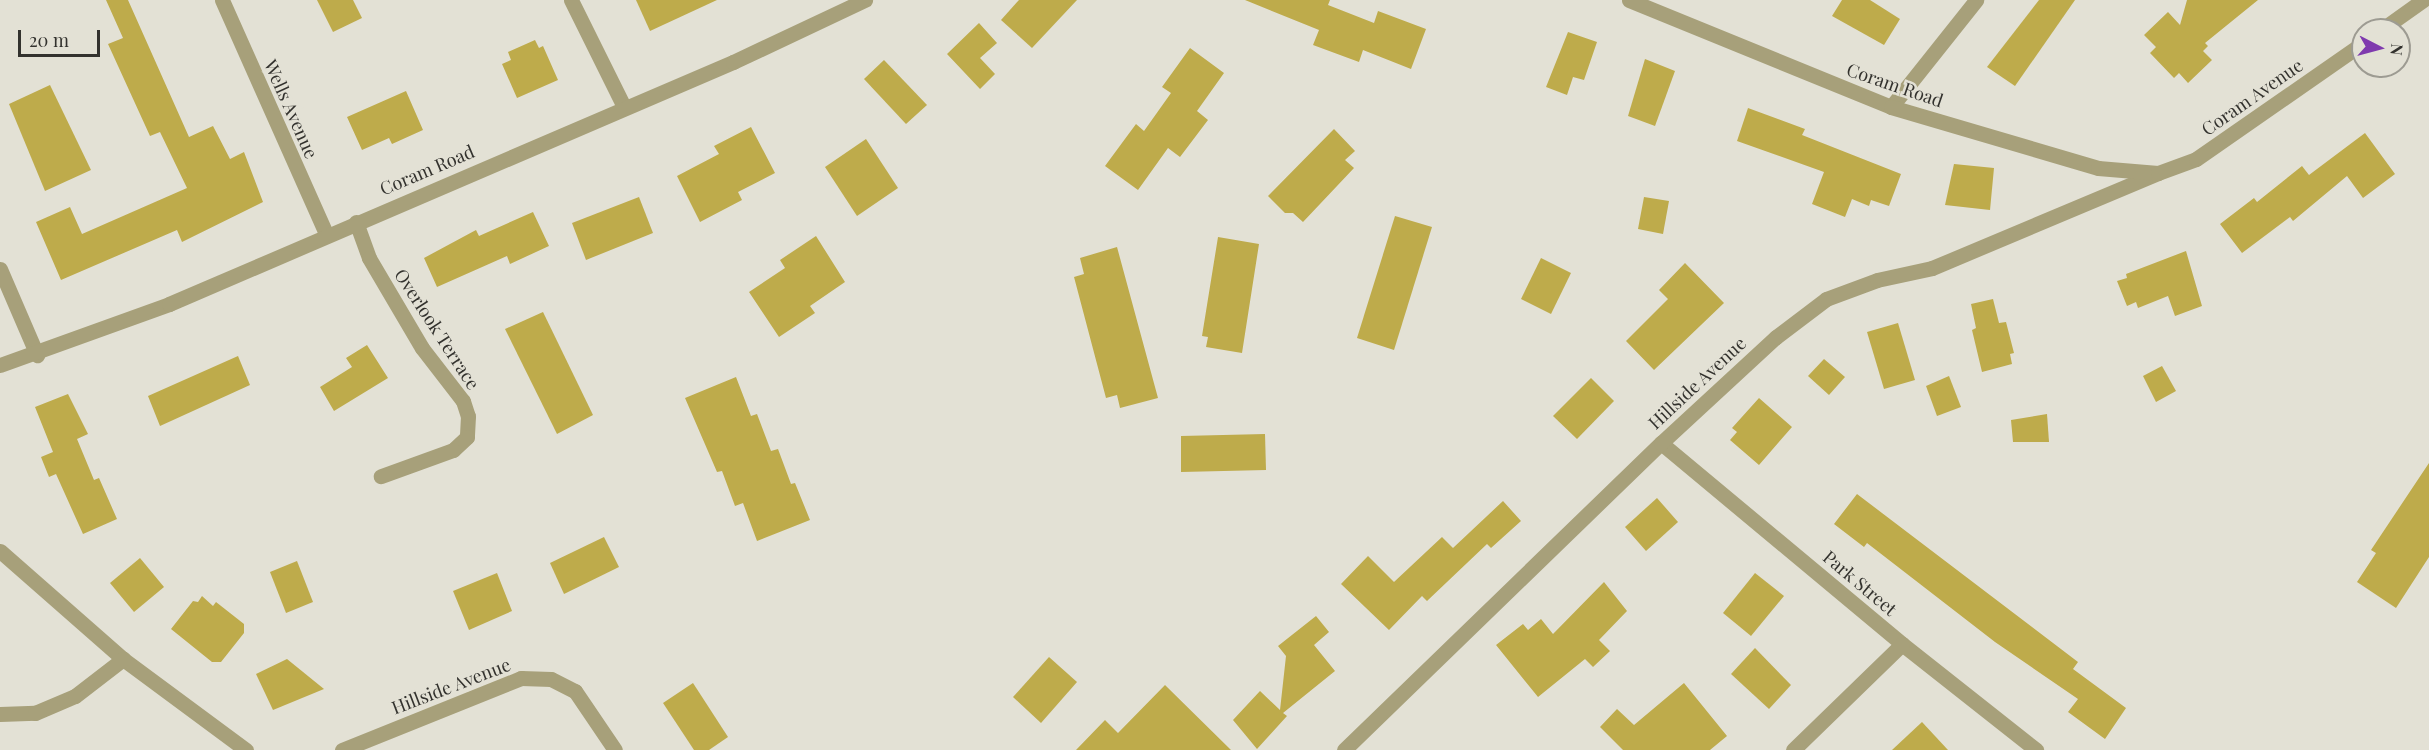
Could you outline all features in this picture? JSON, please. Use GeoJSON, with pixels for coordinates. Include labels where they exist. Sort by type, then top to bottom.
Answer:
{"type":"FeatureCollection","features":[{"type":"Feature","properties":{"kind":"street","name":"Wells Avenue"},"geometry":{"type":"LineString","coordinates":[[222,0],[326,234]]}},
{"type":"Feature","properties":{"kind":"street"},"geometry":{"type":"LineString","coordinates":[[571,0],[624,107]]}},
{"type":"Feature","properties":{"kind":"street","name":"Coram Road"},"geometry":{"type":"LineString","coordinates":[[0,365],[37,355],[169,304],[326,234],[733,62],[865,0]]}},
{"type":"Feature","properties":{"kind":"street","name":"Coram Road"},"geometry":{"type":"LineString","coordinates":[[1629,0],[1891,107],[2098,168],[2157,173]]}},
{"type":"Feature","properties":{"kind":"street"},"geometry":{"type":"LineString","coordinates":[[1891,107],[1976,0]]}},
{"type":"Feature","properties":{"kind":"street"},"geometry":{"type":"LineString","coordinates":[[2398,18],[2423,0]]}},
{"type":"Feature","properties":{"kind":"street","name":"Coram Avenue"},"geometry":{"type":"LineString","coordinates":[[2157,173],[2196,159],[2351,51]]}},
{"type":"Feature","properties":{"kind":"street","name":"Hillside Avenue"},"geometry":{"type":"LineString","coordinates":[[1353,747],[1660,443],[1776,337],[1826,299],[1877,280],[1932,268],[2157,173]]}},
{"type":"Feature","properties":{"kind":"street","name":"Overlook Terrace"},"geometry":{"type":"LineString","coordinates":[[356,222],[369,258],[422,348],[463,401],[468,416],[467,436],[453,450],[381,476]]}},
{"type":"Feature","properties":{"kind":"street"},"geometry":{"type":"LineString","coordinates":[[0,268],[37,355]]}},
{"type":"Feature","properties":{"kind":"street","name":"Park Street"},"geometry":{"type":"LineString","coordinates":[[1660,443],[1902,644],[2036,750]]}},
{"type":"Feature","properties":{"kind":"street"},"geometry":{"type":"LineString","coordinates":[[0,551],[123,659],[246,750]]}},
{"type":"Feature","properties":{"kind":"street"},"geometry":{"type":"LineString","coordinates":[[1793,750],[1902,644]]}},
{"type":"Feature","properties":{"kind":"street"},"geometry":{"type":"LineString","coordinates":[[0,714],[35,713],[75,696],[123,659]]}},
{"type":"Feature","properties":{"kind":"street","name":"Hillside Avenue"},"geometry":{"type":"LineString","coordinates":[[342,750],[521,678],[551,679],[575,692],[615,750]]}},
{"type":"Feature","properties":{"kind":"building"},"geometry":{"type":"Polygon","coordinates":[[[106,0],[128,0],[189,137],[213,126],[230,159],[244,152],[263,202],[182,242],[177,230],[61,280],[36,222],[70,207],[82,234],[187,188],[160,132],[150,136],[108,44],[123,38],[106,0]]]}},
{"type":"Feature","properties":{"kind":"building"},"geometry":{"type":"Polygon","coordinates":[[[317,0],[353,0],[362,18],[333,32],[317,0]]]}},
{"type":"Feature","properties":{"kind":"building"},"geometry":{"type":"Polygon","coordinates":[[[636,0],[717,0],[650,31],[636,0]]]}},
{"type":"Feature","properties":{"kind":"building"},"geometry":{"type":"Polygon","coordinates":[[[1019,0],[1077,0],[1032,48],[1001,20],[1019,0]]]}},
{"type":"Feature","properties":{"kind":"building"},"geometry":{"type":"Polygon","coordinates":[[[1245,0],[1330,0],[1328,5],[1374,23],[1378,11],[1426,29],[1411,69],[1363,50],[1359,62],[1313,45],[1319,30],[1245,0]]]}},
{"type":"Feature","properties":{"kind":"building"},"geometry":{"type":"Polygon","coordinates":[[[1842,0],[1870,0],[1900,19],[1884,45],[1832,16],[1842,0]]]}},
{"type":"Feature","properties":{"kind":"building"},"geometry":{"type":"Polygon","coordinates":[[[2039,0],[2075,0],[2015,86],[1987,67],[2039,0]]]}},
{"type":"Feature","properties":{"kind":"building"},"geometry":{"type":"Polygon","coordinates":[[[2187,0],[2258,0],[2205,43],[2208,46],[2203,51],[2212,60],[2188,83],[2179,73],[2174,78],[2150,53],[2156,47],[2144,35],[2168,12],[2180,25],[2187,0]]]}},
{"type":"Feature","properties":{"kind":"building"},"geometry":{"type":"Polygon","coordinates":[[[979,23],[997,43],[980,58],[995,74],[980,89],[947,54],[979,23]]]}},
{"type":"Feature","properties":{"kind":"building"},"geometry":{"type":"Polygon","coordinates":[[[1568,32],[1597,42],[1584,80],[1573,77],[1567,95],[1546,87],[1568,32]]]}},
{"type":"Feature","properties":{"kind":"building"},"geometry":{"type":"Polygon","coordinates":[[[535,40],[539,48],[543,46],[558,80],[517,98],[502,64],[511,60],[508,52],[535,40]]]}},
{"type":"Feature","properties":{"kind":"building"},"geometry":{"type":"Polygon","coordinates":[[[1190,48],[1224,73],[1197,111],[1208,120],[1180,157],[1168,148],[1138,190],[1105,166],[1136,124],[1144,131],[1171,93],[1162,87],[1190,48]]]}},
{"type":"Feature","properties":{"kind":"building"},"geometry":{"type":"Polygon","coordinates":[[[1645,59],[1675,71],[1655,126],[1628,116],[1645,59]]]}},
{"type":"Feature","properties":{"kind":"building"},"geometry":{"type":"Polygon","coordinates":[[[884,60],[927,105],[906,124],[864,79],[884,60]]]}},
{"type":"Feature","properties":{"kind":"building"},"geometry":{"type":"Polygon","coordinates":[[[50,85],[91,170],[45,191],[9,104],[50,85]]]}},
{"type":"Feature","properties":{"kind":"building"},"geometry":{"type":"Polygon","coordinates":[[[406,91],[423,130],[392,144],[389,138],[362,150],[347,117],[406,91]]]}},
{"type":"Feature","properties":{"kind":"building"},"geometry":{"type":"Polygon","coordinates":[[[1748,108],[1805,129],[1802,135],[1901,174],[1889,206],[1871,200],[1869,206],[1852,199],[1845,217],[1812,204],[1824,172],[1737,141],[1748,108]]]}},
{"type":"Feature","properties":{"kind":"building"},"geometry":{"type":"Polygon","coordinates":[[[751,127],[775,173],[738,192],[742,200],[700,222],[677,176],[719,154],[714,146],[751,127]]]}},
{"type":"Feature","properties":{"kind":"building"},"geometry":{"type":"Polygon","coordinates":[[[1334,129],[1355,151],[1345,160],[1354,168],[1303,222],[1293,213],[1285,213],[1268,196],[1334,129]]]}},
{"type":"Feature","properties":{"kind":"building"},"geometry":{"type":"Polygon","coordinates":[[[2365,133],[2395,174],[2363,198],[2347,176],[2293,221],[2290,217],[2242,253],[2220,224],[2254,198],[2257,202],[2302,166],[2309,175],[2365,133]]]}},
{"type":"Feature","properties":{"kind":"building"},"geometry":{"type":"Polygon","coordinates":[[[866,139],[898,188],[857,216],[825,167],[866,139]]]}},
{"type":"Feature","properties":{"kind":"building"},"geometry":{"type":"Polygon","coordinates":[[[1954,164],[1994,168],[1990,210],[1945,205],[1954,164]]]}},
{"type":"Feature","properties":{"kind":"building"},"geometry":{"type":"Polygon","coordinates":[[[639,197],[653,233],[586,260],[572,223],[639,197]]]}},
{"type":"Feature","properties":{"kind":"building"},"geometry":{"type":"Polygon","coordinates":[[[1644,197],[1669,201],[1663,234],[1638,229],[1644,197]]]}},
{"type":"Feature","properties":{"kind":"building"},"geometry":{"type":"Polygon","coordinates":[[[533,212],[549,246],[510,264],[507,256],[437,287],[424,258],[476,230],[479,236],[533,212]]]}},
{"type":"Feature","properties":{"kind":"building"},"geometry":{"type":"Polygon","coordinates":[[[1395,216],[1432,227],[1394,350],[1357,338],[1395,216]]]}},
{"type":"Feature","properties":{"kind":"building"},"geometry":{"type":"Polygon","coordinates":[[[816,236],[845,282],[810,306],[815,313],[779,337],[749,292],[785,268],[780,260],[816,236]]]}},
{"type":"Feature","properties":{"kind":"building"},"geometry":{"type":"Polygon","coordinates":[[[1218,237],[1259,244],[1242,353],[1206,347],[1208,337],[1202,336],[1218,237]]]}},
{"type":"Feature","properties":{"kind":"building"},"geometry":{"type":"Polygon","coordinates":[[[1117,247],[1158,398],[1120,408],[1117,395],[1106,398],[1074,277],[1084,274],[1080,258],[1117,247]]]}},
{"type":"Feature","properties":{"kind":"building"},"geometry":{"type":"Polygon","coordinates":[[[2186,251],[2202,306],[2175,316],[2168,296],[2138,308],[2136,302],[2127,306],[2117,281],[2127,278],[2126,274],[2186,251]]]}},
{"type":"Feature","properties":{"kind":"building"},"geometry":{"type":"Polygon","coordinates":[[[1541,258],[1571,273],[1551,314],[1521,299],[1541,258]]]}},
{"type":"Feature","properties":{"kind":"building"},"geometry":{"type":"Polygon","coordinates":[[[1685,263],[1724,303],[1654,370],[1626,341],[1668,299],[1659,290],[1685,263]]]}},
{"type":"Feature","properties":{"kind":"building"},"geometry":{"type":"Polygon","coordinates":[[[1993,299],[1999,323],[2006,322],[2014,353],[2010,354],[2012,364],[1982,372],[1972,330],[1976,328],[1971,304],[1993,299]]]}},
{"type":"Feature","properties":{"kind":"building"},"geometry":{"type":"Polygon","coordinates":[[[543,312],[593,415],[557,434],[505,329],[543,312]]]}},
{"type":"Feature","properties":{"kind":"building"},"geometry":{"type":"Polygon","coordinates":[[[1898,323],[1915,380],[1884,389],[1867,332],[1898,323]]]}},
{"type":"Feature","properties":{"kind":"building"},"geometry":{"type":"Polygon","coordinates":[[[367,345],[388,378],[334,411],[320,387],[352,367],[346,358],[367,345]]]}},
{"type":"Feature","properties":{"kind":"building"},"geometry":{"type":"Polygon","coordinates":[[[238,356],[250,385],[160,426],[148,396],[238,356]]]}},
{"type":"Feature","properties":{"kind":"building"},"geometry":{"type":"Polygon","coordinates":[[[1824,359],[1845,377],[1829,395],[1808,376],[1824,359]]]}},
{"type":"Feature","properties":{"kind":"building"},"geometry":{"type":"Polygon","coordinates":[[[2162,366],[2176,391],[2156,402],[2143,376],[2162,366]]]}},
{"type":"Feature","properties":{"kind":"building"},"geometry":{"type":"Polygon","coordinates":[[[1949,376],[1961,407],[1937,416],[1926,386],[1949,376]]]}},
{"type":"Feature","properties":{"kind":"building"},"geometry":{"type":"Polygon","coordinates":[[[736,377],[751,416],[757,414],[771,451],[778,449],[791,484],[795,483],[810,520],[757,541],[743,503],[735,506],[722,471],[717,472],[685,398],[736,377]]]}},
{"type":"Feature","properties":{"kind":"building"},"geometry":{"type":"Polygon","coordinates":[[[1591,378],[1614,401],[1577,439],[1553,416],[1591,378]]]}},
{"type":"Feature","properties":{"kind":"building"},"geometry":{"type":"Polygon","coordinates":[[[68,394],[88,434],[77,439],[94,480],[99,478],[117,519],[83,534],[56,474],[49,477],[41,457],[53,452],[35,407],[68,394]]]}},
{"type":"Feature","properties":{"kind":"building"},"geometry":{"type":"Polygon","coordinates":[[[1759,398],[1792,427],[1759,465],[1730,440],[1737,432],[1732,428],[1759,398]]]}},
{"type":"Feature","properties":{"kind":"building"},"geometry":{"type":"Polygon","coordinates":[[[2047,414],[2049,442],[2013,442],[2011,420],[2047,414]]]}},
{"type":"Feature","properties":{"kind":"building"},"geometry":{"type":"Polygon","coordinates":[[[1265,434],[1266,470],[1181,472],[1181,436],[1265,434]]]}},
{"type":"Feature","properties":{"kind":"building"},"geometry":{"type":"Polygon","coordinates":[[[2429,463],[2429,557],[2396,608],[2357,582],[2376,553],[2371,550],[2429,463]]]}},
{"type":"Feature","properties":{"kind":"building"},"geometry":{"type":"Polygon","coordinates":[[[1857,494],[2078,662],[2073,669],[2126,708],[2105,739],[2068,712],[2078,699],[1995,642],[1867,543],[1864,547],[1834,524],[1857,494]]]}},
{"type":"Feature","properties":{"kind":"building"},"geometry":{"type":"Polygon","coordinates":[[[1657,498],[1678,522],[1646,551],[1625,527],[1657,498]]]}},
{"type":"Feature","properties":{"kind":"building"},"geometry":{"type":"Polygon","coordinates":[[[1503,501],[1521,521],[1491,548],[1487,544],[1427,601],[1422,596],[1389,630],[1341,584],[1368,556],[1394,582],[1442,537],[1453,548],[1503,501]]]}},
{"type":"Feature","properties":{"kind":"building"},"geometry":{"type":"Polygon","coordinates":[[[604,537],[619,567],[564,594],[550,563],[604,537]]]}},
{"type":"Feature","properties":{"kind":"building"},"geometry":{"type":"Polygon","coordinates":[[[140,558],[164,587],[134,612],[110,583],[140,558]]]}},
{"type":"Feature","properties":{"kind":"building"},"geometry":{"type":"Polygon","coordinates":[[[297,561],[313,602],[286,613],[270,572],[297,561]]]}},
{"type":"Feature","properties":{"kind":"building"},"geometry":{"type":"Polygon","coordinates":[[[497,573],[512,611],[469,630],[453,591],[497,573]]]}},
{"type":"Feature","properties":{"kind":"building"},"geometry":{"type":"Polygon","coordinates":[[[1755,573],[1784,596],[1751,636],[1723,613],[1755,573]]]}},
{"type":"Feature","properties":{"kind":"building"},"geometry":{"type":"Polygon","coordinates":[[[1604,582],[1627,611],[1599,640],[1610,651],[1593,667],[1585,659],[1538,697],[1496,645],[1523,624],[1528,630],[1541,619],[1553,634],[1604,582]]]}},
{"type":"Feature","properties":{"kind":"building"},"geometry":{"type":"Polygon","coordinates":[[[202,596],[213,606],[216,602],[244,624],[244,633],[221,662],[212,662],[171,629],[193,601],[198,602],[202,596]]]}},
{"type":"Feature","properties":{"kind":"building"},"geometry":{"type":"Polygon","coordinates":[[[1316,616],[1329,632],[1314,645],[1335,671],[1283,713],[1287,716],[1257,749],[1233,720],[1260,691],[1280,710],[1286,656],[1278,646],[1316,616]]]}},
{"type":"Feature","properties":{"kind":"building"},"geometry":{"type":"Polygon","coordinates":[[[1755,648],[1791,685],[1769,709],[1731,674],[1755,648]]]}},
{"type":"Feature","properties":{"kind":"building"},"geometry":{"type":"Polygon","coordinates":[[[1049,657],[1077,682],[1041,723],[1013,697],[1049,657]]]}},
{"type":"Feature","properties":{"kind":"building"},"geometry":{"type":"Polygon","coordinates":[[[287,659],[324,689],[273,710],[256,674],[287,659]]]}},
{"type":"Feature","properties":{"kind":"building"},"geometry":{"type":"Polygon","coordinates":[[[693,683],[728,737],[709,750],[694,750],[663,703],[693,683]]]}},
{"type":"Feature","properties":{"kind":"building"},"geometry":{"type":"Polygon","coordinates":[[[1684,683],[1727,736],[1710,750],[1623,750],[1600,727],[1617,709],[1634,725],[1684,683]]]}},
{"type":"Feature","properties":{"kind":"building"},"geometry":{"type":"Polygon","coordinates":[[[1165,685],[1231,750],[1076,750],[1105,720],[1118,733],[1165,685]]]}},
{"type":"Feature","properties":{"kind":"building"},"geometry":{"type":"Polygon","coordinates":[[[1922,722],[1948,750],[1892,750],[1922,722]]]}}]}
